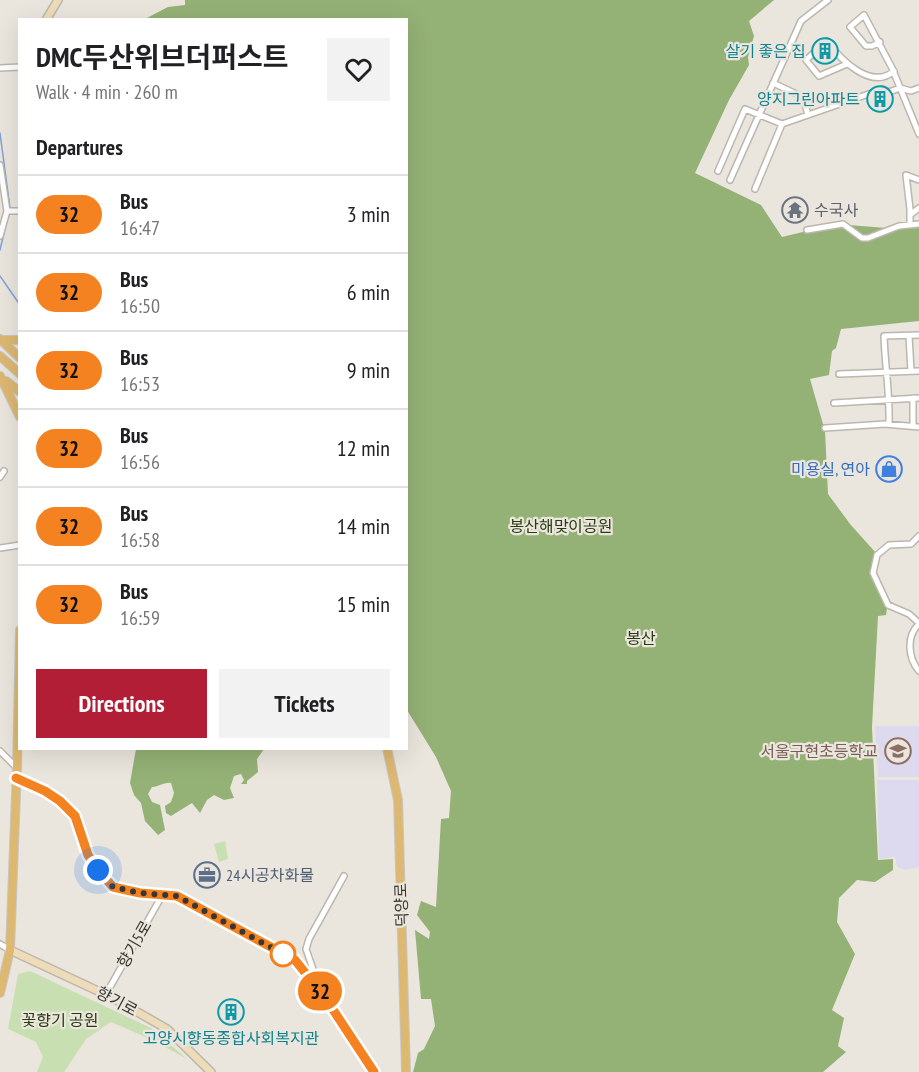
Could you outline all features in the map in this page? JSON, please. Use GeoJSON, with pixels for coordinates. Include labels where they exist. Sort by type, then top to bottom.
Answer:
{"type":"FeatureCollection","features":[{"type":"Feature","properties":{"kind":"main road"},"geometry":{"type":"LineString","coordinates":[[47,18],[58,0]]}},
{"type":"Feature","properties":{"kind":"main road"},"geometry":{"type":"LineString","coordinates":[[1,340],[18,340]]}},
{"type":"Feature","properties":{"kind":"main road"},"geometry":{"type":"LineString","coordinates":[[1,340],[18,356]]}},
{"type":"Feature","properties":{"kind":"main road"},"geometry":{"type":"LineString","coordinates":[[0,356],[16,371]]}},
{"type":"Feature","properties":{"kind":"main road"},"geometry":{"type":"LineString","coordinates":[[0,376],[18,390]]}},
{"type":"Feature","properties":{"kind":"main road"},"geometry":{"type":"LineString","coordinates":[[0,376],[18,413]]}},
{"type":"Feature","properties":{"kind":"main road"},"geometry":{"type":"LineString","coordinates":[[0,993],[10,950],[18,722]]}},
{"type":"Feature","properties":{"kind":"main road","name":"덕양로"},"geometry":{"type":"LineString","coordinates":[[387,750],[398,800],[407,1072]]}},
{"type":"Feature","properties":{"kind":"main road","name":"향기로"},"geometry":{"type":"LineString","coordinates":[[10,950],[106,994],[166,1029],[211,1072]]}},
{"type":"Feature","properties":{"kind":"street"},"geometry":{"type":"LineString","coordinates":[[730,180],[801,21],[828,0]]}},
{"type":"Feature","properties":{"kind":"street"},"geometry":{"type":"LineString","coordinates":[[880,42],[866,46],[850,27],[864,15],[880,42],[894,71],[919,134]]}},
{"type":"Feature","properties":{"kind":"street"},"geometry":{"type":"LineString","coordinates":[[847,64],[819,76],[806,60],[827,41],[847,64],[880,79],[894,71]]}},
{"type":"Feature","properties":{"kind":"street"},"geometry":{"type":"LineString","coordinates":[[0,68],[18,67]]}},
{"type":"Feature","properties":{"kind":"street"},"geometry":{"type":"LineString","coordinates":[[773,83],[803,97],[808,115]]}},
{"type":"Feature","properties":{"kind":"street"},"geometry":{"type":"LineString","coordinates":[[718,171],[746,109],[782,124],[883,88],[889,92],[900,88],[911,91],[919,88]]}},
{"type":"Feature","properties":{"kind":"street"},"geometry":{"type":"LineString","coordinates":[[755,189],[782,124]]}},
{"type":"Feature","properties":{"kind":"street"},"geometry":{"type":"LineString","coordinates":[[0,165],[7,211],[0,236]]}},
{"type":"Feature","properties":{"kind":"street"},"geometry":{"type":"LineString","coordinates":[[910,225],[906,175],[919,180]]}},
{"type":"Feature","properties":{"kind":"street"},"geometry":{"type":"LineString","coordinates":[[910,215],[919,208]]}},
{"type":"Feature","properties":{"kind":"street"},"geometry":{"type":"LineString","coordinates":[[7,211],[18,212]]}},
{"type":"Feature","properties":{"kind":"street"},"geometry":{"type":"LineString","coordinates":[[807,230],[843,224],[862,237],[868,238],[899,226],[919,224]]}},
{"type":"Feature","properties":{"kind":"street"},"geometry":{"type":"LineString","coordinates":[[889,424],[884,336],[919,335]]}},
{"type":"Feature","properties":{"kind":"street"},"geometry":{"type":"LineString","coordinates":[[909,336],[911,371]]}},
{"type":"Feature","properties":{"kind":"street"},"geometry":{"type":"LineString","coordinates":[[839,374],[919,371]]}},
{"type":"Feature","properties":{"kind":"street"},"geometry":{"type":"LineString","coordinates":[[825,428],[889,424],[916,427],[916,398],[834,403]]}},
{"type":"Feature","properties":{"kind":"street"},"geometry":{"type":"LineString","coordinates":[[0,477],[4,471]]}},
{"type":"Feature","properties":{"kind":"street"},"geometry":{"type":"LineString","coordinates":[[919,536],[911,544],[889,545],[877,555],[873,573],[888,605],[909,614],[919,623],[912,630],[910,646],[914,664],[919,670]]}},
{"type":"Feature","properties":{"kind":"street"},"geometry":{"type":"LineString","coordinates":[[0,548],[18,545]]}},
{"type":"Feature","properties":{"kind":"street"},"geometry":{"type":"LineString","coordinates":[[0,751],[17,768]]}},
{"type":"Feature","properties":{"kind":"street","name":"향기5로"},"geometry":{"type":"LineString","coordinates":[[16,778],[45,791],[60,801],[75,816],[88,855],[113,887],[140,893],[177,896],[295,960],[313,977],[374,1072]]}},
{"type":"Feature","properties":{"kind":"street"},"geometry":{"type":"LineString","coordinates":[[313,977],[306,949],[309,939],[344,876]]}},
{"type":"Feature","properties":{"kind":"street","name":"향기5로"},"geometry":{"type":"LineString","coordinates":[[106,994],[163,894]]}},
{"type":"Feature","properties":{"kind":"street"},"geometry":{"type":"LineString","coordinates":[[0,944],[10,950]]}},
{"type":"Feature","properties":{"kind":"shaded area","name":"서울구현초등학교"},"geometry":{"type":"Polygon","coordinates":[[[875,726],[919,726],[919,777],[878,777],[875,726]]]}},
{"type":"Feature","properties":{"kind":"shaded area"},"geometry":{"type":"Polygon","coordinates":[[[877,780],[919,780],[919,867],[905,870],[897,867],[895,857],[879,859],[877,780]]]}},
{"type":"Feature","properties":{"kind":"green space","name":"봉산"},"geometry":{"type":"Polygon","coordinates":[[[185,0],[774,0],[749,21],[754,36],[748,57],[749,65],[729,100],[695,173],[761,205],[782,237],[836,224],[899,229],[919,228],[919,321],[841,329],[836,348],[832,351],[829,375],[810,379],[825,431],[828,494],[850,524],[876,553],[871,574],[887,608],[886,615],[878,616],[872,727],[878,860],[893,859],[893,870],[875,882],[857,880],[839,898],[837,922],[855,954],[832,1010],[844,1018],[838,1046],[846,1052],[823,1072],[413,1072],[418,1053],[424,1049],[435,1026],[431,999],[421,999],[415,930],[429,939],[430,932],[417,915],[421,901],[436,907],[441,819],[449,818],[451,791],[436,757],[408,712],[408,18],[147,18],[168,7],[185,5],[185,0]]]}},
{"type":"Feature","properties":{"kind":"green space"},"geometry":{"type":"Polygon","coordinates":[[[136,750],[263,750],[257,759],[258,772],[247,781],[247,784],[241,784],[244,780],[241,774],[234,776],[230,788],[234,798],[224,800],[214,795],[207,800],[200,813],[192,803],[171,816],[166,813],[165,806],[171,802],[174,793],[171,783],[152,787],[148,794],[152,802],[160,805],[165,830],[158,835],[145,821],[141,803],[134,795],[130,783],[136,750]]]}},
{"type":"Feature","properties":{"kind":"green space"},"geometry":{"type":"Polygon","coordinates":[[[225,841],[228,859],[219,862],[214,844],[225,841]]]}},
{"type":"Feature","properties":{"kind":"green space","name":"꽃향기 공원"},"geometry":{"type":"Polygon","coordinates":[[[30,971],[151,1028],[187,1059],[111,1022],[86,1039],[64,1072],[37,1072],[43,1057],[36,1042],[8,1029],[18,974],[30,971]]]}},
{"type":"Feature","properties":{"kind":"waterway"},"geometry":{"type":"LineString","coordinates":[[0,133],[10,208]]}},
{"type":"Feature","properties":{"kind":"waterway"},"geometry":{"type":"LineString","coordinates":[[0,250],[6,224]]}},
{"type":"Feature","properties":{"kind":"waterway"},"geometry":{"type":"LineString","coordinates":[[0,276],[18,302]]}},
{"type":"Feature","properties":{"kind":"bus line","name":"32"},"geometry":{"type":"LineString","coordinates":[[16,778],[45,791],[60,801],[75,816],[88,855],[113,887],[140,893],[177,896],[295,960],[326,999],[374,1072]]}},
{"type":"Feature","properties":{"kind":"place","name":"살기 좋은 집"},"geometry":{"type":"Point","coordinates":[825,51]}},
{"type":"Feature","properties":{"kind":"place","name":"양지그린아파트"},"geometry":{"type":"Point","coordinates":[880,99]}},
{"type":"Feature","properties":{"kind":"place","name":"수국사"},"geometry":{"type":"Point","coordinates":[795,210]}},
{"type":"Feature","properties":{"kind":"place","name":"미용실, 연아"},"geometry":{"type":"Point","coordinates":[889,469]}},
{"type":"Feature","properties":{"kind":"place","name":"서울구현초등학교"},"geometry":{"type":"Point","coordinates":[898,751]}},
{"type":"Feature","properties":{"kind":"place","name":"24시공차화물"},"geometry":{"type":"Point","coordinates":[207,875]}},
{"type":"Feature","properties":{"kind":"place","name":"고양시향동종합사회복지관"},"geometry":{"type":"Point","coordinates":[231,1012]}},
{"type":"Feature","properties":{"kind":"route"},"geometry":{"type":"LineString","coordinates":[[98,870],[113,887],[140,893],[177,896],[283,954]]}},
{"type":"Feature","properties":{"kind":"park label","name":"봉산해맞이공원"},"geometry":{"type":"Point","coordinates":[561,526]}}]}
